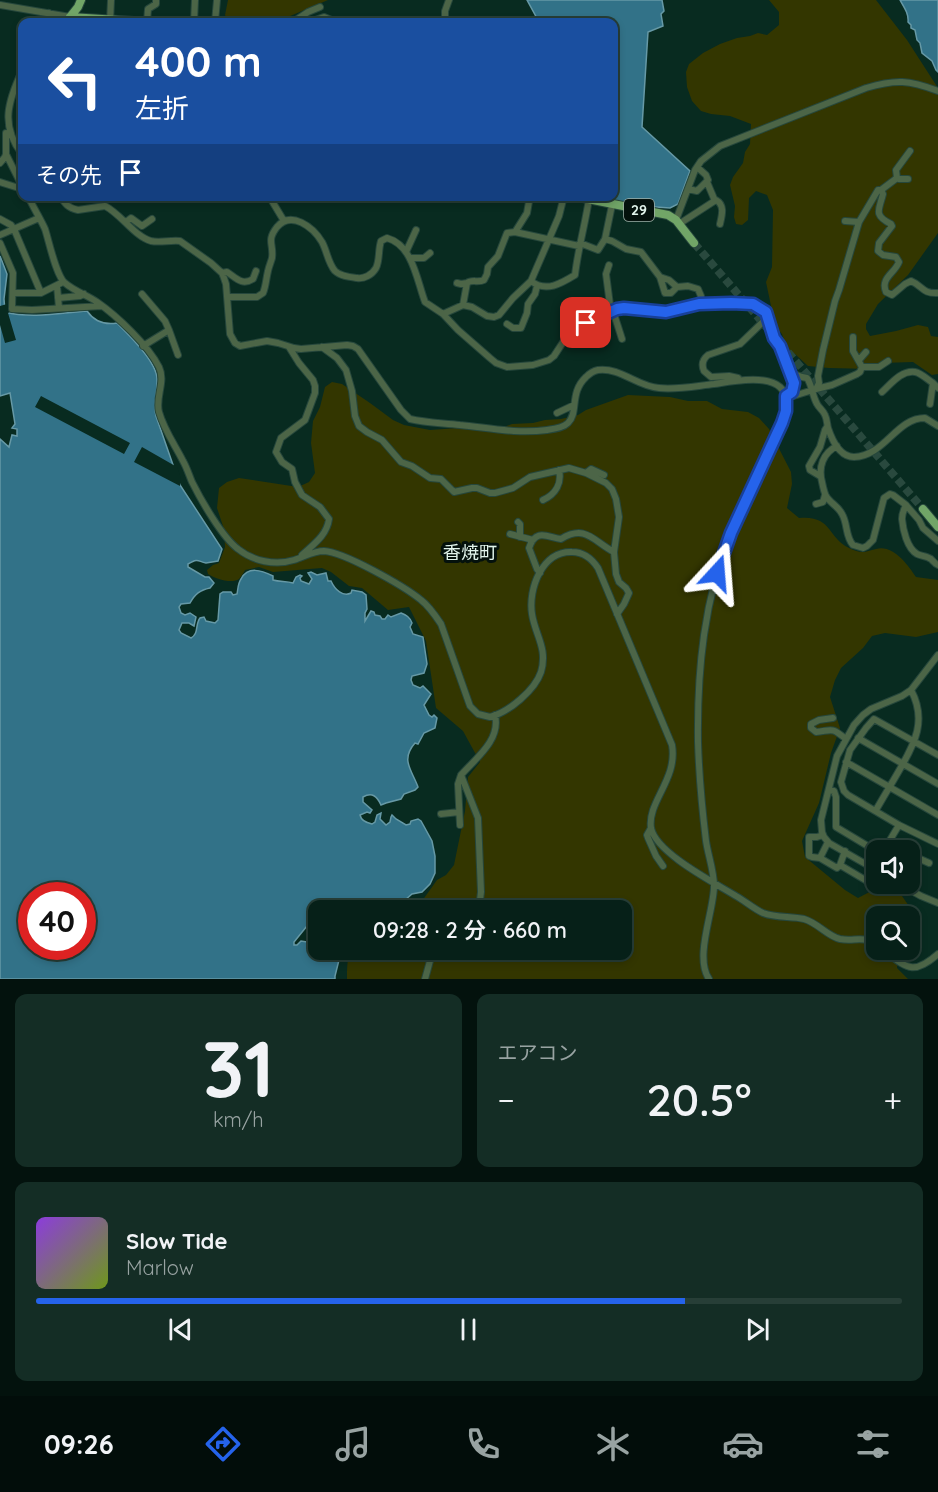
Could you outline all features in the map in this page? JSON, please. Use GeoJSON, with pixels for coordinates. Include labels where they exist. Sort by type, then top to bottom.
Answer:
{"type":"FeatureCollection","features":[{"type":"Feature","properties":{"kind":"main road"},"geometry":{"type":"LineString","coordinates":[[70,17],[75,0]]}},
{"type":"Feature","properties":{"kind":"main road"},"geometry":{"type":"LineString","coordinates":[[70,17],[81,0]]}},
{"type":"Feature","properties":{"kind":"main road"},"geometry":{"type":"LineString","coordinates":[[70,17],[80,18]]}},
{"type":"Feature","properties":{"kind":"main road","name":"29"},"geometry":{"type":"LineString","coordinates":[[594,201],[665,214],[677,222]]}},
{"type":"Feature","properties":{"kind":"main road"},"geometry":{"type":"LineString","coordinates":[[677,222],[693,243]]}},
{"type":"Feature","properties":{"kind":"main road"},"geometry":{"type":"LineString","coordinates":[[923,509],[938,527]]}},
{"type":"Feature","properties":{"kind":"street"},"geometry":{"type":"LineString","coordinates":[[110,18],[111,0]]}},
{"type":"Feature","properties":{"kind":"street"},"geometry":{"type":"LineString","coordinates":[[149,18],[148,9],[156,4],[156,0]]}},
{"type":"Feature","properties":{"kind":"street"},"geometry":{"type":"LineString","coordinates":[[194,18],[195,0]]}},
{"type":"Feature","properties":{"kind":"street"},"geometry":{"type":"LineString","coordinates":[[215,18],[217,0]]}},
{"type":"Feature","properties":{"kind":"street"},"geometry":{"type":"LineString","coordinates":[[445,18],[445,11],[450,0]]}},
{"type":"Feature","properties":{"kind":"street"},"geometry":{"type":"LineString","coordinates":[[0,5],[70,17]]}},
{"type":"Feature","properties":{"kind":"street"},"geometry":{"type":"LineString","coordinates":[[299,18],[320,7]]}},
{"type":"Feature","properties":{"kind":"street"},"geometry":{"type":"LineString","coordinates":[[47,18],[49,13]]}},
{"type":"Feature","properties":{"kind":"street"},"geometry":{"type":"LineString","coordinates":[[18,80],[5,114],[6,154],[18,180]]}},
{"type":"Feature","properties":{"kind":"street"},"geometry":{"type":"LineString","coordinates":[[677,222],[697,167],[720,146],[886,82],[902,82],[938,91]]}},
{"type":"Feature","properties":{"kind":"street"},"geometry":{"type":"LineString","coordinates":[[7,129],[18,150]]}},
{"type":"Feature","properties":{"kind":"street"},"geometry":{"type":"LineString","coordinates":[[897,178],[896,170],[910,150]]}},
{"type":"Feature","properties":{"kind":"street"},"geometry":{"type":"LineString","coordinates":[[0,163],[6,154]]}},
{"type":"Feature","properties":{"kind":"street"},"geometry":{"type":"LineString","coordinates":[[697,167],[706,175],[715,201],[718,201],[722,209],[720,224]]}},
{"type":"Feature","properties":{"kind":"street"},"geometry":{"type":"LineString","coordinates":[[814,390],[819,383],[818,375],[835,301],[859,222],[878,191],[897,178],[908,179]]}},
{"type":"Feature","properties":{"kind":"street"},"geometry":{"type":"LineString","coordinates":[[0,182],[18,187]]}},
{"type":"Feature","properties":{"kind":"street"},"geometry":{"type":"LineString","coordinates":[[688,189],[698,191],[707,182]]}},
{"type":"Feature","properties":{"kind":"street"},"geometry":{"type":"LineString","coordinates":[[881,190],[883,195],[878,209],[879,214],[892,226],[879,243],[878,251],[880,254],[896,257],[899,262],[886,278],[884,286],[886,292],[892,295],[911,281],[924,291],[938,293]]}},
{"type":"Feature","properties":{"kind":"street"},"geometry":{"type":"LineString","coordinates":[[30,201],[44,226],[60,284],[59,308]]}},
{"type":"Feature","properties":{"kind":"street"},"geometry":{"type":"LineString","coordinates":[[63,201],[66,205],[78,210],[105,206],[148,240],[158,242],[173,240],[185,244],[211,263],[222,273],[226,284],[230,334],[235,343],[240,346],[267,341],[301,349],[347,345],[356,347],[401,410],[413,420],[509,432],[553,429],[567,424],[573,415],[578,387],[588,375],[597,370],[614,372],[658,388],[688,387],[742,379]]}},
{"type":"Feature","properties":{"kind":"street"},"geometry":{"type":"LineString","coordinates":[[272,201],[284,221]]}},
{"type":"Feature","properties":{"kind":"street"},"geometry":{"type":"LineString","coordinates":[[515,232],[527,213],[529,201]]}},
{"type":"Feature","properties":{"kind":"street"},"geometry":{"type":"LineString","coordinates":[[463,304],[487,316],[499,315],[531,281],[559,216],[563,201]]}},
{"type":"Feature","properties":{"kind":"street"},"geometry":{"type":"LineString","coordinates":[[531,281],[537,286],[557,286],[575,274],[589,201]]}},
{"type":"Feature","properties":{"kind":"street"},"geometry":{"type":"LineString","coordinates":[[677,222],[715,201]]}},
{"type":"Feature","properties":{"kind":"street"},"geometry":{"type":"LineString","coordinates":[[457,283],[485,279],[488,267],[498,256],[507,233],[515,232],[548,241],[598,250],[605,239],[612,205]]}},
{"type":"Feature","properties":{"kind":"street"},"geometry":{"type":"LineString","coordinates":[[0,235],[39,218]]}},
{"type":"Feature","properties":{"kind":"street"},"geometry":{"type":"LineString","coordinates":[[126,222],[130,218],[142,226],[152,219]]}},
{"type":"Feature","properties":{"kind":"street"},"geometry":{"type":"LineString","coordinates":[[0,219],[14,229],[41,293]]}},
{"type":"Feature","properties":{"kind":"street"},"geometry":{"type":"LineString","coordinates":[[227,297],[257,297],[263,293],[272,260],[270,240],[276,228],[289,219],[298,221],[317,236],[322,242],[334,271],[360,279],[370,274],[377,266],[380,244],[383,239],[392,239],[408,255],[425,302],[443,314],[496,363],[507,368],[533,365],[552,358],[570,332],[612,308],[666,312],[699,304],[747,303],[766,311],[774,338],[780,346],[794,383],[792,392],[787,397]]}},
{"type":"Feature","properties":{"kind":"street"},"geometry":{"type":"LineString","coordinates":[[845,222],[859,222]]}},
{"type":"Feature","properties":{"kind":"street"},"geometry":{"type":"LineString","coordinates":[[408,255],[416,230]]}},
{"type":"Feature","properties":{"kind":"street"},"geometry":{"type":"LineString","coordinates":[[605,239],[626,249],[642,252],[660,277],[665,293],[671,293],[677,287],[688,286],[698,289],[702,296],[699,304]]}},
{"type":"Feature","properties":{"kind":"street"},"geometry":{"type":"LineString","coordinates":[[0,243],[13,273],[12,309],[102,306]]}},
{"type":"Feature","properties":{"kind":"street"},"geometry":{"type":"LineString","coordinates":[[408,255],[424,258],[430,253]]}},
{"type":"Feature","properties":{"kind":"street"},"geometry":{"type":"LineString","coordinates":[[609,265],[606,274],[612,308],[622,339]]}},
{"type":"Feature","properties":{"kind":"street"},"geometry":{"type":"LineString","coordinates":[[222,273],[226,272],[244,282],[253,279],[256,271]]}},
{"type":"Feature","properties":{"kind":"street"},"geometry":{"type":"LineString","coordinates":[[660,277],[669,280],[677,287]]}},
{"type":"Feature","properties":{"kind":"street"},"geometry":{"type":"LineString","coordinates":[[463,304],[467,283]]}},
{"type":"Feature","properties":{"kind":"street"},"geometry":{"type":"LineString","coordinates":[[13,293],[41,293],[60,284],[84,294],[120,321],[143,346],[161,373],[159,411],[193,483],[228,540],[237,549],[257,560],[269,562],[280,563],[324,551],[343,556],[397,584],[420,600],[433,612],[441,624],[470,706],[478,714],[490,717],[513,704],[530,690],[540,674],[543,653],[532,616],[531,600],[540,573],[548,560],[561,553],[577,552],[588,557],[598,568],[672,745],[673,759],[670,773],[651,820],[651,828],[656,840],[714,885],[765,914],[806,920],[839,939],[866,940]]}},
{"type":"Feature","properties":{"kind":"street"},"geometry":{"type":"LineString","coordinates":[[507,324],[520,328],[537,286]]}},
{"type":"Feature","properties":{"kind":"street"},"geometry":{"type":"LineString","coordinates":[[58,298],[84,294]]}},
{"type":"Feature","properties":{"kind":"street"},"geometry":{"type":"LineString","coordinates":[[142,294],[165,321],[178,355]]}},
{"type":"Feature","properties":{"kind":"street"},"geometry":{"type":"LineString","coordinates":[[443,314],[463,304]]}},
{"type":"Feature","properties":{"kind":"street"},"geometry":{"type":"LineString","coordinates":[[709,979],[704,968],[703,956],[714,885],[701,803],[699,752],[700,662],[704,631],[717,573],[731,533],[782,423],[787,397],[780,387],[772,382],[729,376],[711,377],[702,367],[703,360],[708,355],[740,344],[767,316]]}},
{"type":"Feature","properties":{"kind":"street"},"geometry":{"type":"LineString","coordinates":[[576,320],[578,327]]}},
{"type":"Feature","properties":{"kind":"street"},"geometry":{"type":"LineString","coordinates":[[143,346],[169,330]]}},
{"type":"Feature","properties":{"kind":"street"},"geometry":{"type":"LineString","coordinates":[[854,338],[853,351],[861,363],[879,367],[888,360]]}},
{"type":"Feature","properties":{"kind":"street"},"geometry":{"type":"LineString","coordinates":[[289,347],[313,380],[315,393],[305,420],[281,438],[276,452],[282,462],[292,469],[295,482],[302,495],[320,507],[329,519],[328,528],[322,536],[299,558]]}},
{"type":"Feature","properties":{"kind":"street"},"geometry":{"type":"LineString","coordinates":[[322,347],[337,358],[346,370],[359,426],[382,440],[404,464],[412,466],[430,478],[441,479],[454,492],[477,488],[495,493],[513,488],[530,477],[569,468],[606,483],[612,489],[616,499],[619,524],[614,561],[618,579],[629,593],[617,614]]}},
{"type":"Feature","properties":{"kind":"street"},"geometry":{"type":"LineString","coordinates":[[787,397],[832,385],[857,374],[860,372],[866,352]]}},
{"type":"Feature","properties":{"kind":"street"},"geometry":{"type":"LineString","coordinates":[[791,373],[810,381],[817,405],[825,414],[832,438],[849,457],[862,456],[884,443],[907,422],[925,418],[938,426]]}},
{"type":"Feature","properties":{"kind":"street"},"geometry":{"type":"LineString","coordinates":[[882,392],[898,376],[918,373],[935,386],[930,404]]}},
{"type":"Feature","properties":{"kind":"street"},"geometry":{"type":"LineString","coordinates":[[557,413],[574,405]]}},
{"type":"Feature","properties":{"kind":"street"},"geometry":{"type":"LineString","coordinates":[[820,476],[810,470],[809,466],[828,427]]}},
{"type":"Feature","properties":{"kind":"street"},"geometry":{"type":"LineString","coordinates":[[837,446],[830,449],[825,456],[820,476],[825,495],[842,514],[850,543],[860,548],[867,546],[873,540],[885,496],[892,494],[906,505],[923,528],[938,541]]}},
{"type":"Feature","properties":{"kind":"street"},"geometry":{"type":"LineString","coordinates":[[586,473],[591,469],[604,476]]}},
{"type":"Feature","properties":{"kind":"street"},"geometry":{"type":"LineString","coordinates":[[543,500],[552,495],[559,482],[561,478],[559,470]]}},
{"type":"Feature","properties":{"kind":"street"},"geometry":{"type":"LineString","coordinates":[[816,504],[823,502],[825,495]]}},
{"type":"Feature","properties":{"kind":"street"},"geometry":{"type":"LineString","coordinates":[[906,505],[902,518],[904,532],[909,543],[914,552],[930,558],[938,565]]}},
{"type":"Feature","properties":{"kind":"street"},"geometry":{"type":"LineString","coordinates":[[518,522],[520,537]]}},
{"type":"Feature","properties":{"kind":"street"},"geometry":{"type":"LineString","coordinates":[[540,573],[529,551],[533,540],[538,536],[545,535],[558,539],[585,533],[614,552]]}},
{"type":"Feature","properties":{"kind":"street"},"geometry":{"type":"LineString","coordinates":[[510,534],[533,540]]}},
{"type":"Feature","properties":{"kind":"street"},"geometry":{"type":"LineString","coordinates":[[866,864],[828,842],[821,828],[837,756],[854,725],[863,715],[911,690],[938,655]]}},
{"type":"Feature","properties":{"kind":"street"},"geometry":{"type":"LineString","coordinates":[[876,810],[915,742],[918,711],[911,690]]}},
{"type":"Feature","properties":{"kind":"street"},"geometry":{"type":"LineString","coordinates":[[460,825],[458,784],[461,775],[489,745],[497,727],[495,715]]}},
{"type":"Feature","properties":{"kind":"street"},"geometry":{"type":"LineString","coordinates":[[833,718],[817,721],[811,724],[811,728],[816,732],[836,730],[846,739]]}},
{"type":"Feature","properties":{"kind":"street"},"geometry":{"type":"LineString","coordinates":[[938,755],[874,719],[849,750],[841,779],[844,791],[848,795],[899,825],[938,844]]}},
{"type":"Feature","properties":{"kind":"street"},"geometry":{"type":"LineString","coordinates":[[858,738],[938,784]]}},
{"type":"Feature","properties":{"kind":"street"},"geometry":{"type":"LineString","coordinates":[[846,762],[938,815]]}},
{"type":"Feature","properties":{"kind":"street"},"geometry":{"type":"LineString","coordinates":[[461,775],[478,818],[480,900]]}},
{"type":"Feature","properties":{"kind":"street"},"geometry":{"type":"LineString","coordinates":[[829,790],[834,791],[836,797],[836,827],[866,845]]}},
{"type":"Feature","properties":{"kind":"street"},"geometry":{"type":"LineString","coordinates":[[441,814],[459,812]]}},
{"type":"Feature","properties":{"kind":"street"},"geometry":{"type":"LineString","coordinates":[[892,840],[899,825]]}},
{"type":"Feature","properties":{"kind":"street"},"geometry":{"type":"LineString","coordinates":[[651,828],[647,835],[663,866]]}},
{"type":"Feature","properties":{"kind":"street"},"geometry":{"type":"LineString","coordinates":[[823,835],[809,837],[809,856],[820,858],[837,868],[845,852]]}},
{"type":"Feature","properties":{"kind":"street"},"geometry":{"type":"LineString","coordinates":[[820,858],[828,842]]}},
{"type":"Feature","properties":{"kind":"street"},"geometry":{"type":"LineString","coordinates":[[920,859],[929,863]]}},
{"type":"Feature","properties":{"kind":"street"},"geometry":{"type":"LineString","coordinates":[[853,872],[860,860]]}},
{"type":"Feature","properties":{"kind":"street"},"geometry":{"type":"LineString","coordinates":[[840,865],[866,879]]}},
{"type":"Feature","properties":{"kind":"street"},"geometry":{"type":"LineString","coordinates":[[917,894],[938,903]]}},
{"type":"Feature","properties":{"kind":"street"},"geometry":{"type":"LineString","coordinates":[[896,960],[903,965],[912,967],[924,965],[938,954]]}},
{"type":"Feature","properties":{"kind":"street"},"geometry":{"type":"LineString","coordinates":[[425,979],[430,960]]}},
{"type":"Feature","properties":{"kind":"shaded area"},"geometry":{"type":"Polygon","coordinates":[[[228,0],[328,0],[285,18],[226,18],[228,0]]]}},
{"type":"Feature","properties":{"kind":"shaded area"},"geometry":{"type":"Polygon","coordinates":[[[769,0],[876,0],[907,40],[938,88],[938,233],[908,275],[878,304],[866,324],[866,329],[870,336],[918,325],[928,327],[931,336],[938,337],[938,374],[932,375],[913,362],[882,363],[872,369],[808,366],[791,353],[775,325],[766,282],[772,267],[773,210],[767,195],[756,191],[749,198],[748,220],[742,225],[736,224],[730,185],[743,163],[745,152],[750,144],[751,124],[730,116],[701,111],[692,101],[687,87],[686,72],[689,64],[720,44],[758,33],[767,35],[779,25],[779,12],[769,0]]]}},
{"type":"Feature","properties":{"kind":"shaded area"},"geometry":{"type":"Polygon","coordinates":[[[332,382],[342,384],[393,420],[404,425],[430,430],[458,428],[482,431],[512,424],[561,419],[578,415],[628,395],[707,401],[722,409],[748,412],[759,418],[769,429],[791,472],[792,484],[787,508],[799,518],[810,518],[824,523],[849,548],[863,552],[882,548],[894,552],[916,577],[938,580],[938,632],[916,637],[885,633],[872,636],[863,648],[841,668],[830,697],[840,728],[831,753],[819,803],[802,841],[805,857],[858,898],[866,894],[902,896],[909,906],[866,906],[866,960],[898,960],[897,968],[908,979],[347,979],[348,960],[632,960],[632,900],[423,900],[437,880],[446,875],[454,865],[465,811],[468,777],[480,762],[463,731],[436,708],[426,641],[409,607],[388,610],[362,588],[349,586],[322,568],[273,572],[259,567],[245,570],[239,579],[232,581],[208,574],[207,570],[219,563],[225,547],[224,529],[217,508],[219,488],[239,478],[298,487],[309,482],[315,473],[311,443],[313,421],[320,407],[325,387],[332,382]]]}},
{"type":"Feature","properties":{"kind":"water"},"geometry":{"type":"Polygon","coordinates":[[[527,0],[662,0],[663,26],[648,32],[642,127],[690,171],[678,204],[670,208],[641,206],[618,201],[618,18],[537,18],[527,0]]]}},
{"type":"Feature","properties":{"kind":"water"},"geometry":{"type":"Polygon","coordinates":[[[900,0],[938,0],[938,72],[932,61],[922,53],[915,30],[908,22],[907,13],[900,0]]]}},
{"type":"Feature","properties":{"kind":"water"},"geometry":{"type":"Polygon","coordinates":[[[0,256],[7,274],[5,312],[36,315],[87,311],[100,322],[117,323],[142,349],[156,372],[156,416],[180,485],[222,549],[218,561],[206,563],[196,561],[188,564],[188,567],[209,577],[214,583],[210,588],[198,593],[190,603],[181,604],[179,607],[181,613],[185,615],[190,613],[196,617],[194,626],[182,623],[179,630],[181,633],[191,638],[200,618],[204,617],[206,621],[215,623],[218,620],[220,594],[231,592],[233,595],[237,594],[239,582],[244,575],[255,570],[273,576],[273,580],[293,583],[300,575],[302,576],[301,581],[309,584],[312,579],[308,573],[317,575],[326,573],[328,581],[331,581],[340,592],[348,594],[352,590],[366,595],[365,621],[371,611],[382,619],[388,615],[391,617],[401,613],[411,621],[410,627],[413,634],[423,637],[427,664],[424,673],[412,676],[411,680],[413,685],[420,688],[423,686],[431,694],[424,705],[429,715],[437,718],[435,728],[424,733],[408,755],[409,765],[418,787],[404,794],[401,799],[381,805],[374,796],[363,797],[363,802],[372,810],[370,813],[360,815],[364,821],[372,824],[377,815],[381,813],[380,819],[386,825],[390,822],[392,815],[406,825],[418,819],[421,821],[432,841],[435,873],[430,884],[422,892],[412,894],[405,900],[308,900],[308,926],[294,942],[294,945],[301,941],[308,941],[308,960],[339,960],[335,979],[0,979],[0,439],[9,447],[12,435],[17,436],[17,429],[12,428],[15,424],[10,393],[0,396],[0,256]]]}},
{"type":"Feature","properties":{"kind":"pier"},"geometry":{"type":"Polygon","coordinates":[[[7,304],[8,310],[12,311],[8,313],[16,340],[5,343],[0,325],[0,306],[7,304]]]}},
{"type":"Feature","properties":{"kind":"pier"},"geometry":{"type":"Polygon","coordinates":[[[41,396],[130,443],[124,454],[35,407],[41,396]]]}},
{"type":"Feature","properties":{"kind":"pier"},"geometry":{"type":"Polygon","coordinates":[[[142,447],[177,467],[181,478],[180,486],[134,462],[142,447]]]}},
{"type":"Feature","properties":{"kind":"tunnel"},"geometry":{"type":"LineString","coordinates":[[694,243],[923,509]]}},
{"type":"Feature","properties":{"kind":"district","name":"香焼町"},"geometry":{"type":"Point","coordinates":[470,552]}},
{"type":"Feature","properties":{"kind":"route"},"geometry":{"type":"LineString","coordinates":[[586,323],[624,308],[666,312],[699,304],[747,303],[766,311],[774,338],[780,346],[794,383],[792,392],[786,396],[786,411],[782,423],[731,533],[717,573]]}}]}
